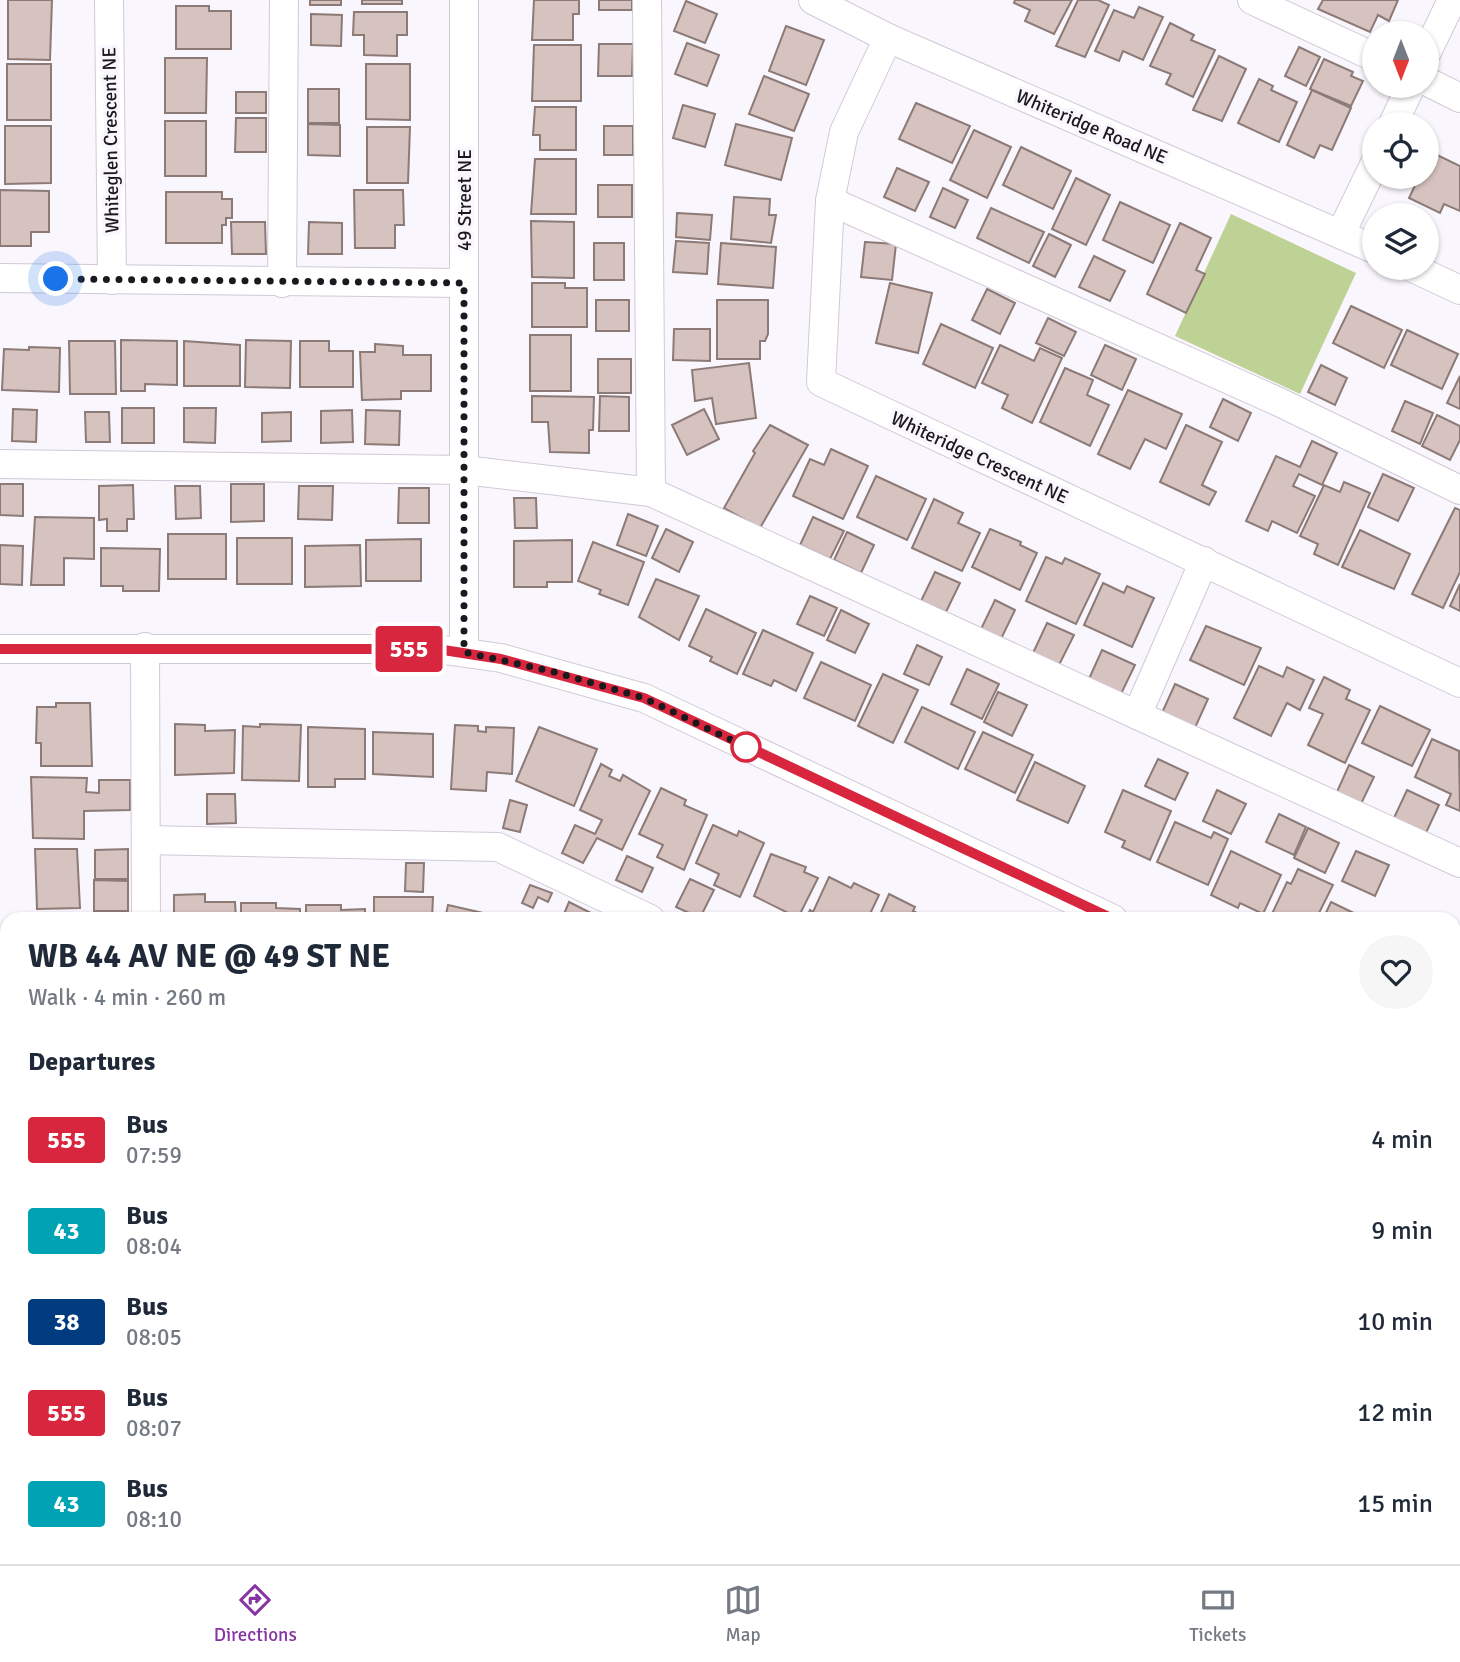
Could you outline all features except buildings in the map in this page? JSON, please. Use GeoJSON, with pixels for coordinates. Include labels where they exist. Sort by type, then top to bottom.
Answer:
{"type":"FeatureCollection","features":[{"type":"Feature","properties":{"kind":"street","name":"Whiteglen Crescent NE"},"geometry":{"type":"LineString","coordinates":[[109,0],[112,280]]}},
{"type":"Feature","properties":{"kind":"street"},"geometry":{"type":"LineString","coordinates":[[282,284],[284,0]]}},
{"type":"Feature","properties":{"kind":"street","name":"49 Street NE"},"geometry":{"type":"LineString","coordinates":[[464,0],[464,652]]}},
{"type":"Feature","properties":{"kind":"street"},"geometry":{"type":"LineString","coordinates":[[647,0],[651,492]]}},
{"type":"Feature","properties":{"kind":"street","name":"Whiteridge Road NE"},"geometry":{"type":"LineString","coordinates":[[813,0],[888,38],[1362,243]]}},
{"type":"Feature","properties":{"kind":"street"},"geometry":{"type":"LineString","coordinates":[[1439,27],[1452,0]]}},
{"type":"Feature","properties":{"kind":"street"},"geometry":{"type":"LineString","coordinates":[[1254,1],[1362,51]]}},
{"type":"Feature","properties":{"kind":"street","name":"Whiteridge Crescent NE"},"geometry":{"type":"LineString","coordinates":[[888,38],[844,132],[830,201],[821,382],[1460,683]]}},
{"type":"Feature","properties":{"kind":"street"},"geometry":{"type":"LineString","coordinates":[[1439,88],[1460,98]]}},
{"type":"Feature","properties":{"kind":"street"},"geometry":{"type":"LineString","coordinates":[[1341,233],[1362,189]]}},
{"type":"Feature","properties":{"kind":"street"},"geometry":{"type":"LineString","coordinates":[[830,201],[1279,402],[1460,490]]}},
{"type":"Feature","properties":{"kind":"street"},"geometry":{"type":"LineString","coordinates":[[0,278],[282,284],[464,283]]}},
{"type":"Feature","properties":{"kind":"street"},"geometry":{"type":"LineString","coordinates":[[1439,280],[1460,290]]}},
{"type":"Feature","properties":{"kind":"street"},"geometry":{"type":"LineString","coordinates":[[0,464],[464,470],[651,492],[1460,863]]}},
{"type":"Feature","properties":{"kind":"street"},"geometry":{"type":"LineString","coordinates":[[1137,715],[1204,561]]}},
{"type":"Feature","properties":{"kind":"street"},"geometry":{"type":"LineString","coordinates":[[145,647],[146,912]]}},
{"type":"Feature","properties":{"kind":"street"},"geometry":{"type":"LineString","coordinates":[[0,649],[145,647],[464,652],[554,672],[644,698],[1098,912]]}},
{"type":"Feature","properties":{"kind":"street"},"geometry":{"type":"LineString","coordinates":[[146,840],[498,847],[635,912]]}},
{"type":"Feature","properties":{"kind":"green space"},"geometry":{"type":"Polygon","coordinates":[[[1231,214],[1356,273],[1300,394],[1175,336],[1231,214]]]}},
{"type":"Feature","properties":{"kind":"bus line","name":"555"},"geometry":{"type":"LineString","coordinates":[[0,649],[437,649],[501,659],[644,698],[1098,912]]}},
{"type":"Feature","properties":{"kind":"route"},"geometry":{"type":"LineString","coordinates":[[56,279],[282,284],[464,283],[464,652],[554,672],[644,698],[746,747]]}}]}
